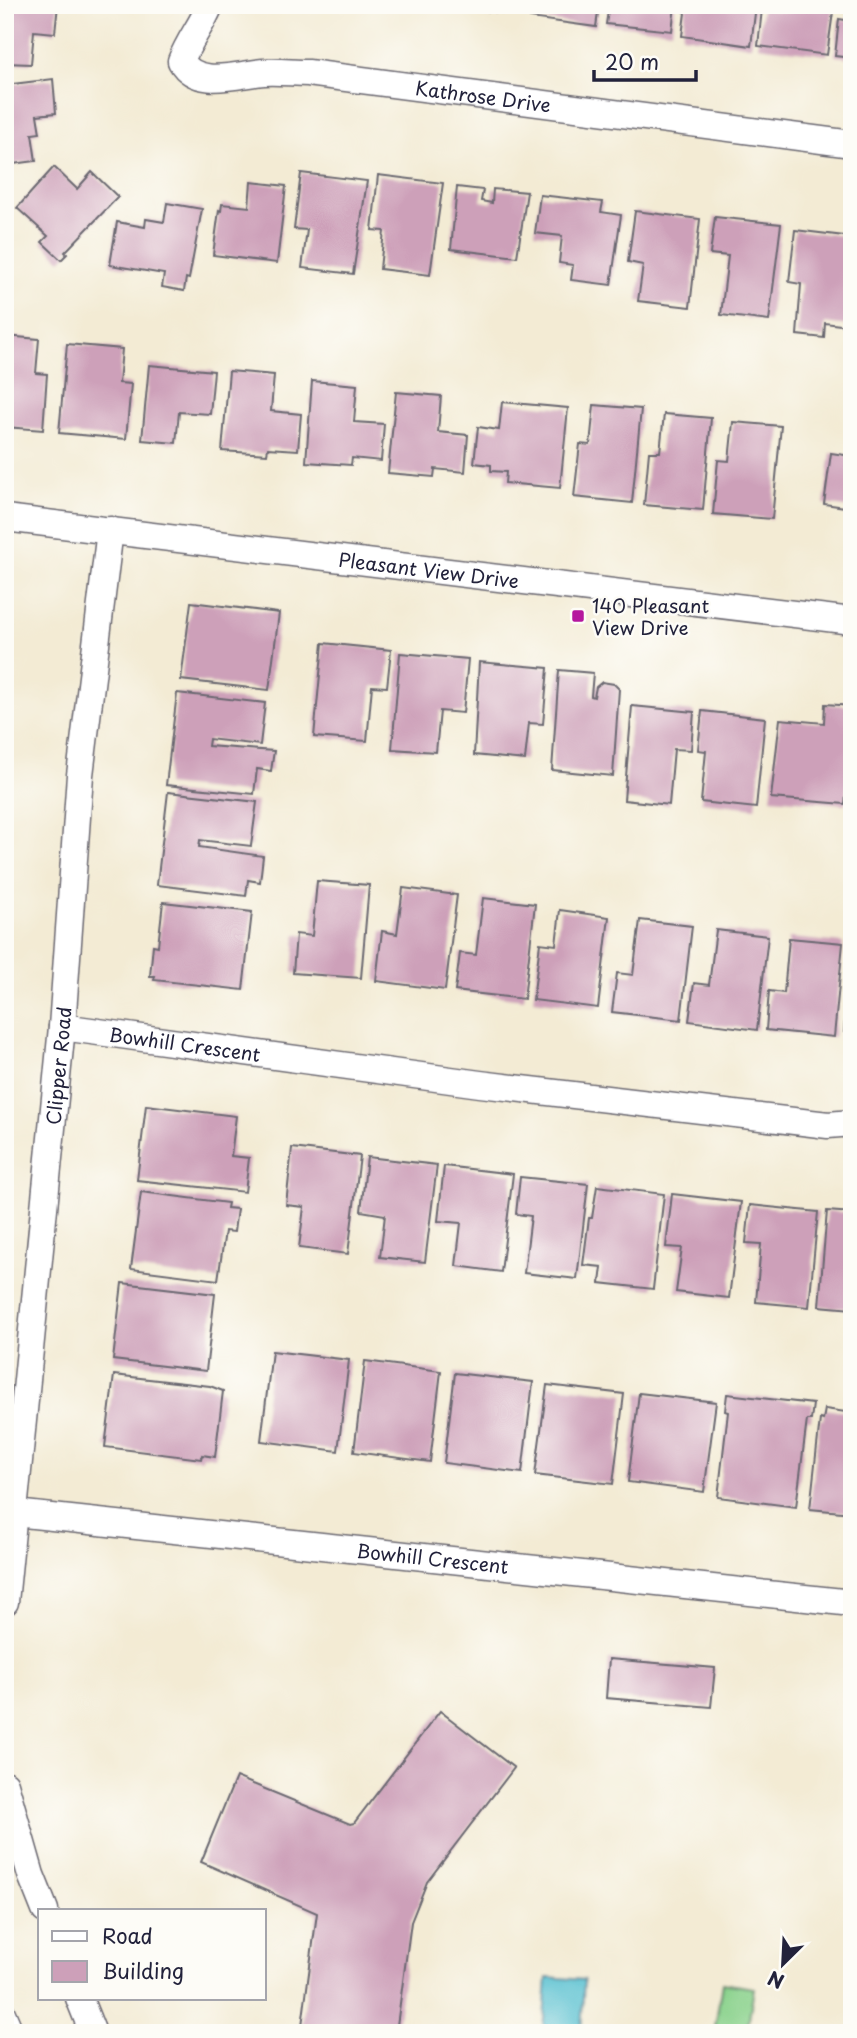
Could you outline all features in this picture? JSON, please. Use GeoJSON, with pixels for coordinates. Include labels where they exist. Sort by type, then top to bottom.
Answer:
{"type":"FeatureCollection","features":[{"type":"Feature","properties":{"kind":"street","name":"Kathrose Drive"},"geometry":{"type":"LineString","coordinates":[[210,5],[204,21],[188,42],[181,61],[185,68],[200,75],[221,79],[266,72],[308,74],[852,144]]}},
{"type":"Feature","properties":{"kind":"street","name":"Pleasant View Drive"},"geometry":{"type":"LineString","coordinates":[[5,518],[852,621]]}},
{"type":"Feature","properties":{"kind":"street","name":"Clipper Road"},"geometry":{"type":"LineString","coordinates":[[5,1602],[62,1027],[80,775],[110,530]]}},
{"type":"Feature","properties":{"kind":"street","name":"Bowhill Crescent"},"geometry":{"type":"LineString","coordinates":[[62,1027],[480,1084],[828,1125],[852,1123]]}},
{"type":"Feature","properties":{"kind":"street","name":"Bowhill Crescent"},"geometry":{"type":"LineString","coordinates":[[15,1513],[852,1603]]}},
{"type":"Feature","properties":{"kind":"street"},"geometry":{"type":"LineString","coordinates":[[5,1784],[31,1875],[45,1909]]}},
{"type":"Feature","properties":{"kind":"street"},"geometry":{"type":"LineString","coordinates":[[80,2000],[93,2033]]}},
{"type":"Feature","properties":{"kind":"lane"},"geometry":{"type":"LineString","coordinates":[[5,2005],[17,2033]]}},
{"type":"Feature","properties":{"kind":"green space"},"geometry":{"type":"Polygon","coordinates":[[[722,1983],[754,1988],[747,2032],[715,2027],[722,1983]]]}},
{"type":"Feature","properties":{"kind":"water"},"geometry":{"type":"Polygon","coordinates":[[[547,1977],[584,1980],[581,2033],[543,2033],[547,1977]]]}},
{"type":"Feature","properties":{"kind":"building"},"geometry":{"type":"Polygon","coordinates":[[[5,5],[58,5],[55,33],[34,31],[31,64],[5,63],[5,5]]]}},
{"type":"Feature","properties":{"kind":"building"},"geometry":{"type":"Polygon","coordinates":[[[442,5],[502,5],[502,13],[442,5]]]}},
{"type":"Feature","properties":{"kind":"building"},"geometry":{"type":"Polygon","coordinates":[[[531,5],[599,5],[596,27],[530,18],[531,5]]]}},
{"type":"Feature","properties":{"kind":"building"},"geometry":{"type":"Polygon","coordinates":[[[609,5],[675,5],[672,31],[606,24],[609,5]]]}},
{"type":"Feature","properties":{"kind":"building"},"geometry":{"type":"Polygon","coordinates":[[[686,5],[756,5],[751,46],[682,36],[686,5]]]}},
{"type":"Feature","properties":{"kind":"building"},"geometry":{"type":"Polygon","coordinates":[[[789,5],[834,5],[827,55],[758,46],[762,9],[789,12],[789,5]]]}},
{"type":"Feature","properties":{"kind":"building"},"geometry":{"type":"Polygon","coordinates":[[[839,19],[852,21],[852,58],[835,56],[839,19]]]}},
{"type":"Feature","properties":{"kind":"building"},"geometry":{"type":"Polygon","coordinates":[[[53,79],[56,113],[37,115],[40,133],[32,134],[36,161],[5,165],[5,85],[53,79]]]}},
{"type":"Feature","properties":{"kind":"building"},"geometry":{"type":"Polygon","coordinates":[[[54,167],[77,189],[92,172],[118,197],[65,252],[67,254],[61,260],[42,242],[48,236],[17,208],[54,167]]]}},
{"type":"Feature","properties":{"kind":"building"},"geometry":{"type":"Polygon","coordinates":[[[301,173],[367,181],[353,274],[302,268],[307,230],[294,229],[301,173]]]}},
{"type":"Feature","properties":{"kind":"building"},"geometry":{"type":"Polygon","coordinates":[[[378,175],[443,183],[430,275],[380,269],[384,231],[372,230],[378,175]]]}},
{"type":"Feature","properties":{"kind":"building"},"geometry":{"type":"Polygon","coordinates":[[[251,182],[286,186],[277,263],[213,255],[222,204],[249,207],[251,182]]]}},
{"type":"Feature","properties":{"kind":"building"},"geometry":{"type":"Polygon","coordinates":[[[457,187],[483,190],[481,201],[492,203],[493,189],[527,192],[517,257],[451,249],[457,187]]]}},
{"type":"Feature","properties":{"kind":"building"},"geometry":{"type":"Polygon","coordinates":[[[540,195],[603,202],[601,212],[621,215],[611,285],[571,280],[573,265],[559,263],[562,236],[535,233],[540,195]]]}},
{"type":"Feature","properties":{"kind":"building"},"geometry":{"type":"Polygon","coordinates":[[[167,203],[202,209],[189,279],[186,278],[184,291],[162,287],[164,274],[110,265],[117,222],[145,227],[146,219],[164,222],[167,203]]]}},
{"type":"Feature","properties":{"kind":"building"},"geometry":{"type":"Polygon","coordinates":[[[635,211],[700,219],[690,307],[638,301],[643,265],[628,262],[635,211]]]}},
{"type":"Feature","properties":{"kind":"building"},"geometry":{"type":"Polygon","coordinates":[[[715,217],[781,224],[769,321],[721,315],[728,256],[710,254],[715,217]]]}},
{"type":"Feature","properties":{"kind":"building"},"geometry":{"type":"Polygon","coordinates":[[[795,230],[852,237],[849,326],[825,323],[824,338],[797,335],[801,284],[789,282],[795,230]]]}},
{"type":"Feature","properties":{"kind":"building"},"geometry":{"type":"Polygon","coordinates":[[[5,336],[39,339],[36,373],[47,374],[43,430],[5,427],[5,336]]]}},
{"type":"Feature","properties":{"kind":"building"},"geometry":{"type":"Polygon","coordinates":[[[67,344],[122,349],[119,383],[131,384],[126,439],[59,433],[67,344]]]}},
{"type":"Feature","properties":{"kind":"building"},"geometry":{"type":"Polygon","coordinates":[[[149,365],[214,371],[210,414],[179,412],[176,443],[142,440],[149,365]]]}},
{"type":"Feature","properties":{"kind":"building"},"geometry":{"type":"Polygon","coordinates":[[[229,371],[274,375],[271,411],[301,414],[298,450],[268,448],[267,454],[222,451],[229,371]]]}},
{"type":"Feature","properties":{"kind":"building"},"geometry":{"type":"Polygon","coordinates":[[[312,381],[357,385],[354,422],[384,424],[381,461],[352,458],[351,465],[306,462],[312,381]]]}},
{"type":"Feature","properties":{"kind":"building"},"geometry":{"type":"Polygon","coordinates":[[[396,392],[441,396],[438,432],[468,435],[465,472],[435,469],[434,477],[388,473],[396,392]]]}},
{"type":"Feature","properties":{"kind":"building"},"geometry":{"type":"Polygon","coordinates":[[[502,402],[568,408],[560,488],[505,483],[506,472],[491,471],[491,465],[474,463],[478,427],[499,430],[502,402]]]}},
{"type":"Feature","properties":{"kind":"building"},"geometry":{"type":"Polygon","coordinates":[[[594,405],[641,409],[632,503],[574,497],[580,444],[590,445],[594,405]]]}},
{"type":"Feature","properties":{"kind":"building"},"geometry":{"type":"Polygon","coordinates":[[[664,414],[711,418],[703,510],[644,505],[649,452],[660,452],[664,414]]]}},
{"type":"Feature","properties":{"kind":"building"},"geometry":{"type":"Polygon","coordinates":[[[733,422],[781,426],[772,519],[713,514],[718,460],[729,461],[733,422]]]}},
{"type":"Feature","properties":{"kind":"building"},"geometry":{"type":"Polygon","coordinates":[[[831,453],[852,456],[852,508],[824,504],[831,453]]]}},
{"type":"Feature","properties":{"kind":"building"},"geometry":{"type":"Polygon","coordinates":[[[191,602],[279,613],[269,690],[181,680],[191,602]]]}},
{"type":"Feature","properties":{"kind":"building"},"geometry":{"type":"Polygon","coordinates":[[[5,622],[11,623],[7,655],[5,655],[5,622]]]}},
{"type":"Feature","properties":{"kind":"building"},"geometry":{"type":"Polygon","coordinates":[[[323,643],[391,650],[387,687],[372,686],[367,741],[314,737],[323,643]]]}},
{"type":"Feature","properties":{"kind":"building"},"geometry":{"type":"Polygon","coordinates":[[[400,653],[468,659],[463,713],[440,711],[436,752],[392,749],[400,653]]]}},
{"type":"Feature","properties":{"kind":"building"},"geometry":{"type":"Polygon","coordinates":[[[479,662],[548,668],[543,724],[529,723],[525,760],[474,755],[479,662]]]}},
{"type":"Feature","properties":{"kind":"building"},"geometry":{"type":"Polygon","coordinates":[[[559,670],[593,673],[591,696],[594,697],[596,687],[602,682],[614,684],[619,689],[613,776],[552,770],[559,670]]]}},
{"type":"Feature","properties":{"kind":"building"},"geometry":{"type":"Polygon","coordinates":[[[177,693],[265,703],[260,745],[209,739],[208,746],[274,751],[271,771],[257,769],[254,794],[166,785],[177,693]]]}},
{"type":"Feature","properties":{"kind":"building"},"geometry":{"type":"Polygon","coordinates":[[[825,704],[852,706],[852,744],[845,804],[771,798],[780,719],[824,723],[825,704]]]}},
{"type":"Feature","properties":{"kind":"building"},"geometry":{"type":"Polygon","coordinates":[[[632,706],[694,712],[691,750],[674,749],[669,805],[624,800],[632,706]]]}},
{"type":"Feature","properties":{"kind":"building"},"geometry":{"type":"Polygon","coordinates":[[[702,711],[765,718],[756,808],[701,802],[706,751],[698,750],[702,711]]]}},
{"type":"Feature","properties":{"kind":"building"},"geometry":{"type":"Polygon","coordinates":[[[168,792],[257,802],[251,846],[200,840],[199,847],[263,856],[260,882],[248,880],[246,896],[157,885],[168,792]]]}},
{"type":"Feature","properties":{"kind":"building"},"geometry":{"type":"Polygon","coordinates":[[[317,881],[369,885],[361,978],[293,973],[296,934],[312,936],[317,881]]]}},
{"type":"Feature","properties":{"kind":"building"},"geometry":{"type":"Polygon","coordinates":[[[403,888],[457,895],[445,990],[376,981],[382,931],[397,934],[403,888]]]}},
{"type":"Feature","properties":{"kind":"building"},"geometry":{"type":"Polygon","coordinates":[[[483,898],[535,904],[524,999],[455,991],[460,953],[476,955],[483,898]]]}},
{"type":"Feature","properties":{"kind":"building"},"geometry":{"type":"Polygon","coordinates":[[[163,902],[252,912],[243,990],[154,980],[155,976],[150,976],[153,945],[158,946],[163,902]]]}},
{"type":"Feature","properties":{"kind":"building"},"geometry":{"type":"Polygon","coordinates":[[[560,910],[609,917],[598,1008],[533,1000],[540,943],[556,945],[560,910]]]}},
{"type":"Feature","properties":{"kind":"building"},"geometry":{"type":"Polygon","coordinates":[[[640,920],[692,926],[681,1020],[612,1012],[617,973],[633,975],[640,920]]]}},
{"type":"Feature","properties":{"kind":"building"},"geometry":{"type":"Polygon","coordinates":[[[716,930],[768,936],[757,1030],[689,1021],[694,983],[709,985],[716,930]]]}},
{"type":"Feature","properties":{"kind":"building"},"geometry":{"type":"Polygon","coordinates":[[[789,938],[843,943],[834,1037],[766,1030],[769,991],[784,993],[789,938]]]}},
{"type":"Feature","properties":{"kind":"building"},"geometry":{"type":"Polygon","coordinates":[[[850,965],[852,1032],[844,1032],[850,965]]]}},
{"type":"Feature","properties":{"kind":"building"},"geometry":{"type":"Polygon","coordinates":[[[146,1105],[236,1116],[231,1156],[249,1158],[245,1192],[137,1180],[146,1105]]]}},
{"type":"Feature","properties":{"kind":"building"},"geometry":{"type":"Polygon","coordinates":[[[292,1148],[360,1156],[348,1254],[299,1248],[304,1207],[286,1205],[292,1148]]]}},
{"type":"Feature","properties":{"kind":"building"},"geometry":{"type":"Polygon","coordinates":[[[367,1157],[437,1165],[425,1262],[380,1257],[385,1215],[361,1211],[367,1157]]]}},
{"type":"Feature","properties":{"kind":"building"},"geometry":{"type":"Polygon","coordinates":[[[444,1166],[513,1174],[501,1272],[456,1266],[461,1223],[438,1221],[444,1166]]]}},
{"type":"Feature","properties":{"kind":"building"},"geometry":{"type":"Polygon","coordinates":[[[520,1177],[588,1184],[577,1279],[524,1273],[531,1216],[516,1214],[520,1177]]]}},
{"type":"Feature","properties":{"kind":"building"},"geometry":{"type":"Polygon","coordinates":[[[597,1186],[664,1194],[653,1289],[600,1283],[602,1267],[583,1265],[589,1218],[592,1218],[597,1186]]]}},
{"type":"Feature","properties":{"kind":"building"},"geometry":{"type":"Polygon","coordinates":[[[141,1192],[228,1203],[227,1208],[237,1209],[234,1232],[225,1231],[218,1280],[131,1269],[141,1192]]]}},
{"type":"Feature","properties":{"kind":"building"},"geometry":{"type":"Polygon","coordinates":[[[672,1194],[741,1202],[729,1298],[676,1292],[682,1248],[666,1247],[672,1194]]]}},
{"type":"Feature","properties":{"kind":"building"},"geometry":{"type":"Polygon","coordinates":[[[750,1205],[818,1212],[809,1307],[756,1302],[761,1244],[746,1243],[750,1205]]]}},
{"type":"Feature","properties":{"kind":"building"},"geometry":{"type":"Polygon","coordinates":[[[827,1211],[852,1213],[852,1309],[819,1306],[827,1211]]]}},
{"type":"Feature","properties":{"kind":"building"},"geometry":{"type":"Polygon","coordinates":[[[122,1283],[215,1294],[206,1371],[113,1360],[122,1283]]]}},
{"type":"Feature","properties":{"kind":"building"},"geometry":{"type":"Polygon","coordinates":[[[272,1351],[349,1360],[338,1451],[261,1441],[272,1351]]]}},
{"type":"Feature","properties":{"kind":"building"},"geometry":{"type":"Polygon","coordinates":[[[365,1361],[441,1371],[430,1462],[354,1452],[365,1361]]]}},
{"type":"Feature","properties":{"kind":"building"},"geometry":{"type":"Polygon","coordinates":[[[455,1373],[533,1382],[522,1473],[444,1463],[455,1373]]]}},
{"type":"Feature","properties":{"kind":"building"},"geometry":{"type":"Polygon","coordinates":[[[114,1375],[210,1386],[223,1391],[215,1457],[202,1455],[201,1459],[105,1447],[114,1375]]]}},
{"type":"Feature","properties":{"kind":"building"},"geometry":{"type":"Polygon","coordinates":[[[547,1385],[624,1394],[613,1484],[535,1475],[547,1385]]]}},
{"type":"Feature","properties":{"kind":"building"},"geometry":{"type":"Polygon","coordinates":[[[639,1393],[716,1402],[704,1492],[628,1482],[639,1393]]]}},
{"type":"Feature","properties":{"kind":"building"},"geometry":{"type":"Polygon","coordinates":[[[727,1394],[813,1404],[811,1420],[807,1420],[796,1507],[718,1497],[728,1412],[725,1411],[727,1394]]]}},
{"type":"Feature","properties":{"kind":"building"},"geometry":{"type":"Polygon","coordinates":[[[825,1409],[846,1412],[845,1423],[852,1423],[852,1513],[810,1509],[820,1419],[823,1420],[825,1409]]]}},
{"type":"Feature","properties":{"kind":"building"},"geometry":{"type":"Polygon","coordinates":[[[609,1659],[715,1668],[711,1707],[606,1698],[609,1659]]]}},
{"type":"Feature","properties":{"kind":"building"},"geometry":{"type":"Polygon","coordinates":[[[440,1711],[514,1768],[427,1882],[411,1922],[396,2033],[301,2033],[317,1913],[201,1862],[236,1777],[350,1824],[354,1823],[440,1711]]]}},
{"type":"Feature","properties":{"kind":"place","name":"140 Pleasant View Drive"},"geometry":{"type":"Point","coordinates":[578,616]}}]}
